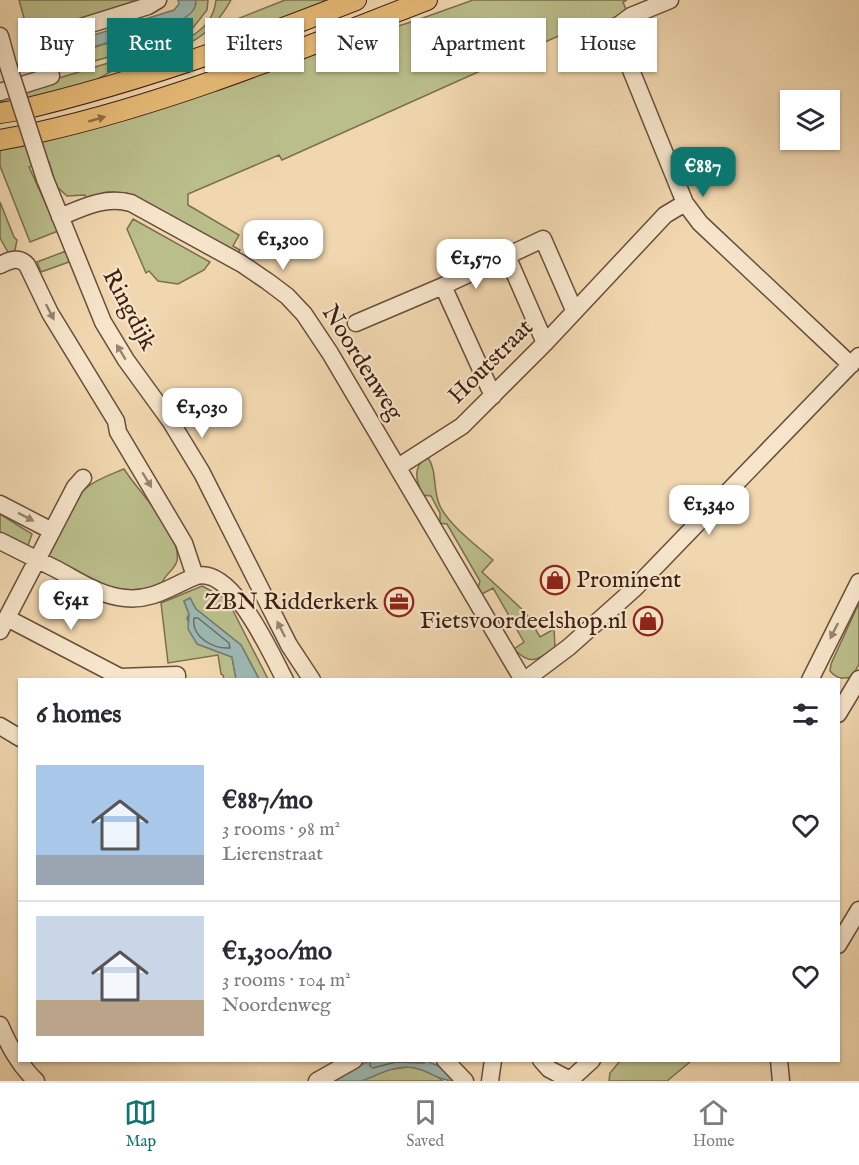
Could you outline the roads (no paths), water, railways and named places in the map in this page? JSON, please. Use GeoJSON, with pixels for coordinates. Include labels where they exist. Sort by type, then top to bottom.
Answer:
{"type":"FeatureCollection","features":[{"type":"Feature","properties":{"kind":"main road"},"geometry":{"type":"LineString","coordinates":[[15,111],[104,89],[184,64],[356,0]]}},
{"type":"Feature","properties":{"kind":"main road"},"geometry":{"type":"LineString","coordinates":[[0,140],[85,122],[154,102],[268,62],[427,0]]}},
{"type":"Feature","properties":{"kind":"street"},"geometry":{"type":"LineString","coordinates":[[0,92],[51,76],[44,42],[46,38],[148,6],[158,0]]}},
{"type":"Feature","properties":{"kind":"street"},"geometry":{"type":"LineString","coordinates":[[527,678],[569,647],[635,588],[855,361],[700,224],[685,203],[620,44],[619,25],[631,16],[670,0]]}},
{"type":"Feature","properties":{"kind":"street","name":"Ringdijk"},"geometry":{"type":"LineString","coordinates":[[0,36],[45,179],[103,322],[126,360],[171,422],[202,473],[289,645],[311,678]]}},
{"type":"Feature","properties":{"kind":"street","name":"Noordenweg"},"geometry":{"type":"LineString","coordinates":[[60,217],[99,202],[120,200],[131,203],[233,259],[287,296],[318,333],[523,678]]}},
{"type":"Feature","properties":{"kind":"street","name":"Houtstraat"},"geometry":{"type":"LineString","coordinates":[[398,467],[462,426],[545,343],[665,215],[685,203]]}},
{"type":"Feature","properties":{"kind":"street"},"geometry":{"type":"LineString","coordinates":[[356,323],[443,286],[543,239],[574,310]]}},
{"type":"Feature","properties":{"kind":"street"},"geometry":{"type":"LineString","coordinates":[[507,256],[545,343]]}},
{"type":"Feature","properties":{"kind":"street"},"geometry":{"type":"LineString","coordinates":[[0,265],[15,259],[23,260],[34,277],[50,313],[116,421],[118,432],[184,543],[195,576]]}},
{"type":"Feature","properties":{"kind":"street"},"geometry":{"type":"LineString","coordinates":[[443,286],[493,396]]}},
{"type":"Feature","properties":{"kind":"street"},"geometry":{"type":"LineString","coordinates":[[83,478],[75,487],[3,624],[120,677],[177,675],[177,678]]}},
{"type":"Feature","properties":{"kind":"street"},"geometry":{"type":"LineString","coordinates":[[0,504],[52,531]]}},
{"type":"Feature","properties":{"kind":"street"},"geometry":{"type":"LineString","coordinates":[[0,542],[104,594],[124,598],[141,598],[168,591],[195,576],[217,579],[241,602],[284,678]]}},
{"type":"Feature","properties":{"kind":"street"},"geometry":{"type":"LineString","coordinates":[[811,678],[859,582]]}},
{"type":"Feature","properties":{"kind":"street"},"geometry":{"type":"LineString","coordinates":[[843,695],[859,679]]}},
{"type":"Feature","properties":{"kind":"street"},"geometry":{"type":"LineString","coordinates":[[0,726],[18,737]]}},
{"type":"Feature","properties":{"kind":"street"},"geometry":{"type":"LineString","coordinates":[[846,935],[859,910]]}},
{"type":"Feature","properties":{"kind":"street"},"geometry":{"type":"LineString","coordinates":[[0,1025],[18,1060]]}},
{"type":"Feature","properties":{"kind":"street"},"geometry":{"type":"LineString","coordinates":[[19,1062],[36,1081]]}},
{"type":"Feature","properties":{"kind":"street"},"geometry":{"type":"LineString","coordinates":[[317,1081],[350,1062]]}},
{"type":"Feature","properties":{"kind":"street"},"geometry":{"type":"LineString","coordinates":[[447,1062],[465,1081]]}},
{"type":"Feature","properties":{"kind":"street"},"geometry":{"type":"LineString","coordinates":[[489,1081],[493,1062]]}},
{"type":"Feature","properties":{"kind":"street"},"geometry":{"type":"LineString","coordinates":[[543,1062],[549,1069],[570,1081],[590,1062]]}},
{"type":"Feature","properties":{"kind":"street"},"geometry":{"type":"LineString","coordinates":[[779,1062],[781,1081]]}},
{"type":"Feature","properties":{"kind":"water"},"geometry":{"type":"Polygon","coordinates":[[[178,0],[195,0],[196,3],[194,9],[185,18],[148,18],[174,10],[179,4],[178,0]]]}},
{"type":"Feature","properties":{"kind":"water"},"geometry":{"type":"Polygon","coordinates":[[[107,31],[107,43],[95,46],[95,35],[107,31]]]}},
{"type":"Feature","properties":{"kind":"water"},"geometry":{"type":"Polygon","coordinates":[[[190,598],[196,609],[241,645],[258,678],[236,678],[232,657],[197,644],[188,629],[189,614],[184,601],[190,598]]]}},
{"type":"Feature","properties":{"kind":"water"},"geometry":{"type":"Polygon","coordinates":[[[367,1062],[429,1062],[443,1068],[454,1081],[442,1079],[419,1069],[400,1067],[361,1081],[328,1081],[367,1062]]]}},
{"type":"Feature","properties":{"kind":"place","name":"Prominent"},"geometry":{"type":"Point","coordinates":[555,580]}},
{"type":"Feature","properties":{"kind":"place","name":"ZBN Ridderkerk"},"geometry":{"type":"Point","coordinates":[399,602]}},
{"type":"Feature","properties":{"kind":"place","name":"Fietsvoordeelshop.nl"},"geometry":{"type":"Point","coordinates":[648,621]}}]}
